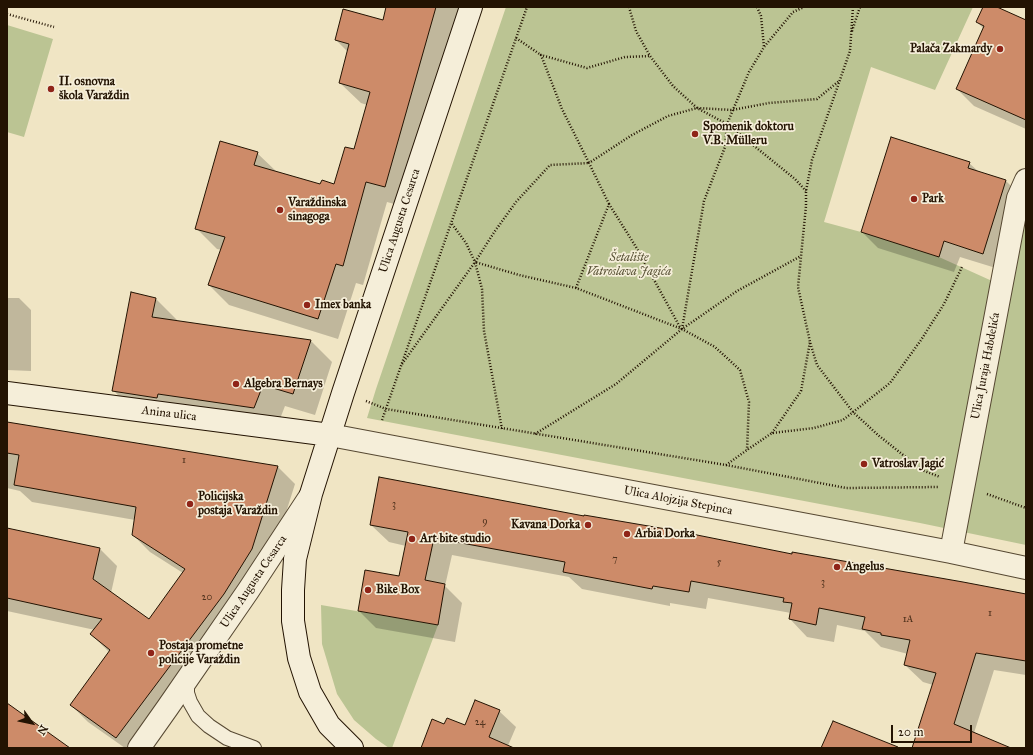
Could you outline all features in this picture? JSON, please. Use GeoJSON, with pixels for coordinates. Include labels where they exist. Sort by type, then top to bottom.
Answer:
{"type":"FeatureCollection","features":[{"type":"Feature","properties":{"kind":"street","name":"Ulica Augusta Cesarca"},"geometry":{"type":"LineString","coordinates":[[139,748],[253,584],[311,494],[471,7]]}},
{"type":"Feature","properties":{"kind":"street","name":"Ulica Juraja Habdelića"},"geometry":{"type":"LineString","coordinates":[[951,552],[1018,198],[1026,180]]}},
{"type":"Feature","properties":{"kind":"street","name":"Anina ulica"},"geometry":{"type":"LineString","coordinates":[[7,393],[330,435]]}},
{"type":"Feature","properties":{"kind":"street","name":"Ulica Alojzija Stepinca"},"geometry":{"type":"LineString","coordinates":[[330,435],[375,442],[951,552],[1026,568]]}},
{"type":"Feature","properties":{"kind":"street"},"geometry":{"type":"LineString","coordinates":[[311,494],[295,559],[293,621],[299,658],[310,692],[329,725],[352,748]]}},
{"type":"Feature","properties":{"kind":"lane"},"geometry":{"type":"LineString","coordinates":[[187,680],[187,693],[198,716],[209,726],[227,738],[254,748]]}},
{"type":"Feature","properties":{"kind":"path"},"geometry":{"type":"LineString","coordinates":[[375,442],[527,7]]}},
{"type":"Feature","properties":{"kind":"path"},"geometry":{"type":"LineString","coordinates":[[629,7],[636,31],[650,56],[673,86],[697,108],[727,124],[795,179],[806,191]]}},
{"type":"Feature","properties":{"kind":"path"},"geometry":{"type":"LineString","coordinates":[[757,7],[761,16],[764,47]]}},
{"type":"Feature","properties":{"kind":"path"},"geometry":{"type":"LineString","coordinates":[[682,329],[704,201],[726,147],[727,124],[732,110],[749,72],[764,47],[793,12],[804,7]]}},
{"type":"Feature","properties":{"kind":"path"},"geometry":{"type":"LineString","coordinates":[[853,7],[850,51],[812,160],[806,191],[806,206],[798,287],[817,366],[853,412],[878,435],[922,470],[1026,508]]}},
{"type":"Feature","properties":{"kind":"path"},"geometry":{"type":"LineString","coordinates":[[851,35],[860,7]]}},
{"type":"Feature","properties":{"kind":"path"},"geometry":{"type":"LineString","coordinates":[[7,14],[54,27]]}},
{"type":"Feature","properties":{"kind":"path"},"geometry":{"type":"LineString","coordinates":[[516,38],[540,55],[587,68],[625,57],[650,56]]}},
{"type":"Feature","properties":{"kind":"path"},"geometry":{"type":"LineString","coordinates":[[540,55],[562,109],[609,204],[644,260],[682,329]]}},
{"type":"Feature","properties":{"kind":"path"},"geometry":{"type":"LineString","coordinates":[[402,364],[516,202],[550,165],[589,163],[632,135],[668,116],[697,108],[732,110],[770,103],[817,99],[839,81]]}},
{"type":"Feature","properties":{"kind":"path"},"geometry":{"type":"LineString","coordinates":[[576,288],[609,204]]}},
{"type":"Feature","properties":{"kind":"path"},"geometry":{"type":"LineString","coordinates":[[452,223],[466,243],[475,262],[482,289],[484,331],[502,429]]}},
{"type":"Feature","properties":{"kind":"path"},"geometry":{"type":"LineString","coordinates":[[534,434],[616,384],[682,329],[737,291],[801,256]]}},
{"type":"Feature","properties":{"kind":"path"},"geometry":{"type":"LineString","coordinates":[[475,262],[520,275],[576,288],[682,329],[715,347],[740,370],[749,402],[747,450]]}},
{"type":"Feature","properties":{"kind":"path"},"geometry":{"type":"LineString","coordinates":[[772,434],[814,428],[843,420],[890,383],[921,340],[944,304],[962,267]]}},
{"type":"Feature","properties":{"kind":"path"},"geometry":{"type":"LineString","coordinates":[[726,466],[772,434],[801,391],[810,342]]}},
{"type":"Feature","properties":{"kind":"path"},"geometry":{"type":"LineString","coordinates":[[343,393],[386,409],[726,466],[846,488],[963,486]]}},
{"type":"Feature","properties":{"kind":"green space","name":"Šetalište Vatroslava Jagića"},"geometry":{"type":"Polygon","coordinates":[[[506,7],[973,7],[935,90],[871,67],[824,222],[861,232],[939,257],[1012,290],[1026,216],[1026,545],[920,523],[367,418],[506,7]]]}},
{"type":"Feature","properties":{"kind":"green space"},"geometry":{"type":"Polygon","coordinates":[[[7,25],[53,39],[24,137],[7,132],[7,25]]]}},
{"type":"Feature","properties":{"kind":"green space"},"geometry":{"type":"Polygon","coordinates":[[[321,605],[438,625],[392,748],[389,748],[376,739],[354,720],[337,694],[322,644],[321,605]]]}},
{"type":"Feature","properties":{"kind":"building"},"geometry":{"type":"Polygon","coordinates":[[[386,7],[436,7],[385,187],[366,182],[343,266],[336,264],[318,319],[208,285],[225,237],[195,229],[220,141],[258,152],[254,165],[320,184],[322,180],[334,184],[345,147],[354,149],[370,92],[339,83],[349,44],[335,40],[343,9],[383,20],[386,7]]]}},
{"type":"Feature","properties":{"kind":"building","name":"Palača Zakmardy"},"geometry":{"type":"Polygon","coordinates":[[[983,7],[997,7],[1026,20],[1026,120],[956,89],[984,26],[976,22],[983,7]]]}},
{"type":"Feature","properties":{"kind":"building","name":"Park"},"geometry":{"type":"Polygon","coordinates":[[[891,137],[970,162],[968,168],[1006,180],[983,254],[944,241],[939,257],[861,232],[891,137]]]}},
{"type":"Feature","properties":{"kind":"building"},"geometry":{"type":"Polygon","coordinates":[[[131,292],[156,298],[152,317],[311,340],[293,394],[263,385],[254,408],[158,394],[157,398],[112,391],[131,292]]]}},
{"type":"Feature","properties":{"kind":"building"},"geometry":{"type":"Polygon","coordinates":[[[7,422],[278,466],[252,549],[224,594],[116,738],[70,705],[110,650],[90,634],[102,619],[7,598],[7,528],[100,548],[93,579],[149,619],[185,569],[132,535],[136,507],[14,485],[19,455],[7,453],[7,422]]]}},
{"type":"Feature","properties":{"kind":"building"},"geometry":{"type":"Polygon","coordinates":[[[379,477],[584,516],[672,530],[792,554],[792,552],[1026,594],[1026,661],[976,653],[954,724],[1011,748],[912,748],[936,673],[904,665],[910,640],[881,635],[881,633],[862,629],[865,617],[819,608],[816,625],[789,619],[792,603],[783,602],[784,598],[691,581],[689,592],[653,586],[652,589],[563,572],[565,562],[434,538],[425,580],[445,584],[438,625],[358,611],[365,570],[399,576],[408,532],[370,525],[379,477]]]}},
{"type":"Feature","properties":{"kind":"building"},"geometry":{"type":"Polygon","coordinates":[[[475,700],[500,710],[489,737],[514,748],[421,748],[432,719],[444,724],[447,718],[465,725],[475,700]]]}},
{"type":"Feature","properties":{"kind":"building"},"geometry":{"type":"Polygon","coordinates":[[[7,703],[70,748],[7,748],[7,703]]]}},
{"type":"Feature","properties":{"kind":"building"},"geometry":{"type":"Polygon","coordinates":[[[833,721],[898,747],[898,748],[821,748],[833,721]]]}},
{"type":"Feature","properties":{"kind":"place","name":"Palača Zakmardy"},"geometry":{"type":"Point","coordinates":[1000,49]}},
{"type":"Feature","properties":{"kind":"place","name":"II. osnovna škola Varaždin"},"geometry":{"type":"Point","coordinates":[51,89]}},
{"type":"Feature","properties":{"kind":"place","name":"Spomenik doktoru V.B. Mülleru"},"geometry":{"type":"Point","coordinates":[695,134]}},
{"type":"Feature","properties":{"kind":"place","name":"Park"},"geometry":{"type":"Point","coordinates":[914,199]}},
{"type":"Feature","properties":{"kind":"place","name":"Varaždinska sinagoga"},"geometry":{"type":"Point","coordinates":[280,210]}},
{"type":"Feature","properties":{"kind":"place","name":"Imex banka"},"geometry":{"type":"Point","coordinates":[307,305]}},
{"type":"Feature","properties":{"kind":"place","name":"Algebra Bernays"},"geometry":{"type":"Point","coordinates":[236,384]}},
{"type":"Feature","properties":{"kind":"place","name":"Vatroslav Jagić"},"geometry":{"type":"Point","coordinates":[864,464]}},
{"type":"Feature","properties":{"kind":"place","name":"Policijska postaja Varaždin"},"geometry":{"type":"Point","coordinates":[190,504]}},
{"type":"Feature","properties":{"kind":"place","name":"Kavana Dorka"},"geometry":{"type":"Point","coordinates":[588,525]}},
{"type":"Feature","properties":{"kind":"place","name":"Arbia Dorka"},"geometry":{"type":"Point","coordinates":[627,534]}},
{"type":"Feature","properties":{"kind":"place","name":"Art bite studio"},"geometry":{"type":"Point","coordinates":[412,539]}},
{"type":"Feature","properties":{"kind":"place","name":"Angelus"},"geometry":{"type":"Point","coordinates":[837,567]}},
{"type":"Feature","properties":{"kind":"place","name":"Bike Box"},"geometry":{"type":"Point","coordinates":[368,590]}},
{"type":"Feature","properties":{"kind":"place","name":"Postaja prometne policije Varaždin"},"geometry":{"type":"Point","coordinates":[151,653]}}]}
